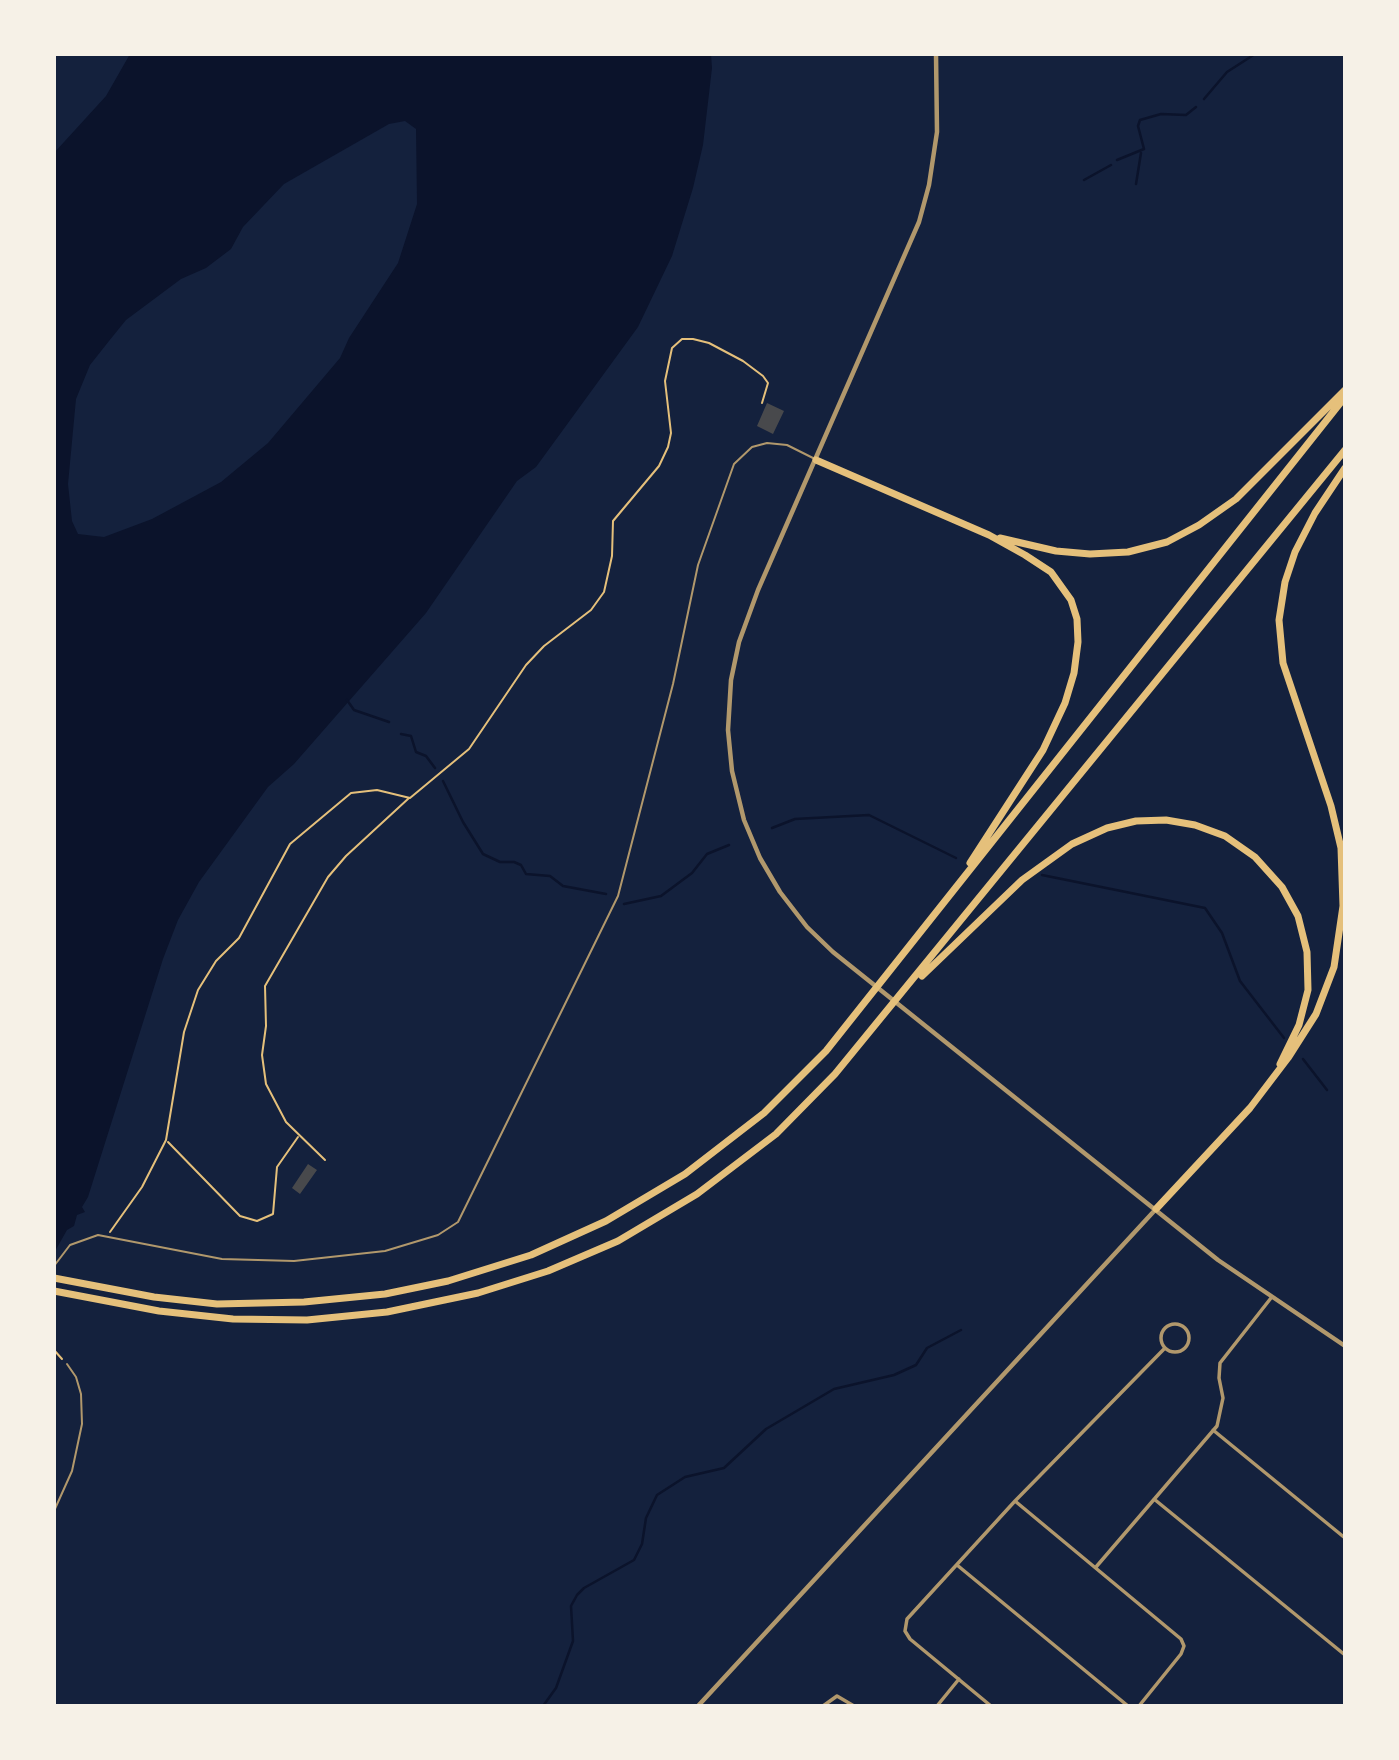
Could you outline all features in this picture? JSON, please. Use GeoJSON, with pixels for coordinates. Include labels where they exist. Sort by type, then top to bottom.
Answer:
{"type":"FeatureCollection","features":[{"type":"Feature","properties":{"kind":"highway"},"geometry":{"type":"LineString","coordinates":[[989,535],[1081,554],[1128,552],[1167,542],[1207,520],[1243,493],[1345,390]]}},
{"type":"Feature","properties":{"kind":"highway"},"geometry":{"type":"LineString","coordinates":[[57,1278],[189,1302],[304,1302],[369,1296],[433,1285],[551,1247],[664,1188],[719,1150],[764,1112],[820,1057],[1345,397]]}},
{"type":"Feature","properties":{"kind":"highway"},"geometry":{"type":"LineString","coordinates":[[54,1291],[191,1315],[296,1320],[410,1309],[535,1276],[626,1236],[690,1198],[739,1164],[804,1108],[899,998],[1345,450]]}},
{"type":"Feature","properties":{"kind":"highway"},"geometry":{"type":"LineString","coordinates":[[816,460],[989,535],[1041,564],[1064,588],[1077,619],[1077,657],[1068,695],[1048,742],[946,899]]}},
{"type":"Feature","properties":{"kind":"highway"},"geometry":{"type":"LineString","coordinates":[[1156,1209],[1270,1083],[1317,1014],[1334,967],[1341,929],[1343,878],[1338,833],[1283,663],[1279,620],[1285,582],[1298,544],[1345,468]]}},
{"type":"Feature","properties":{"kind":"highway"},"geometry":{"type":"LineString","coordinates":[[899,998],[1013,887],[1062,850],[1100,831],[1129,822],[1158,820],[1189,824],[1225,836],[1255,856],[1287,894],[1301,925],[1308,959],[1307,996],[1297,1029],[1270,1083]]}},
{"type":"Feature","properties":{"kind":"street"},"geometry":{"type":"LineString","coordinates":[[936,54],[937,132],[929,186],[919,222],[741,635],[731,680],[729,744],[742,813],[769,875],[807,927],[859,974],[1271,1298],[1345,1346]]}},
{"type":"Feature","properties":{"kind":"street"},"geometry":{"type":"LineString","coordinates":[[698,1706],[1156,1209]]}},
{"type":"Feature","properties":{"kind":"street"},"geometry":{"type":"LineString","coordinates":[[1096,1567],[1213,1430],[1223,1406],[1220,1363],[1271,1298]]}},
{"type":"Feature","properties":{"kind":"street"},"geometry":{"type":"LineString","coordinates":[[1175,1324],[1183,1327],[1189,1338],[1186,1347],[1178,1351],[1165,1348],[1161,1339],[1163,1331],[1175,1324]]}},
{"type":"Feature","properties":{"kind":"street"},"geometry":{"type":"LineString","coordinates":[[991,1706],[909,1639],[904,1627],[910,1614],[1015,1501],[1165,1348]]}},
{"type":"Feature","properties":{"kind":"street"},"geometry":{"type":"LineString","coordinates":[[1213,1430],[1345,1538]]}},
{"type":"Feature","properties":{"kind":"street"},"geometry":{"type":"LineString","coordinates":[[1154,1499],[1345,1655]]}},
{"type":"Feature","properties":{"kind":"street"},"geometry":{"type":"LineString","coordinates":[[1015,1501],[1183,1642],[1179,1657],[1139,1706]]}},
{"type":"Feature","properties":{"kind":"street"},"geometry":{"type":"LineString","coordinates":[[956,1564],[1128,1706]]}},
{"type":"Feature","properties":{"kind":"street"},"geometry":{"type":"LineString","coordinates":[[937,1706],[959,1679]]}},
{"type":"Feature","properties":{"kind":"street"},"geometry":{"type":"LineString","coordinates":[[823,1706],[837,1696],[854,1706]]}},
{"type":"Feature","properties":{"kind":"lane"},"geometry":{"type":"LineString","coordinates":[[54,1266],[65,1250],[77,1240],[109,1236],[222,1259],[294,1261],[385,1251],[438,1235],[458,1222],[618,896],[670,696],[698,565],[734,464],[752,447],[767,443],[787,445],[816,460]]}},
{"type":"Feature","properties":{"kind":"lane"},"geometry":{"type":"LineString","coordinates":[[54,1511],[72,1471],[82,1424],[80,1389],[67,1364]]}},
{"type":"Feature","properties":{"kind":"path"},"geometry":{"type":"LineString","coordinates":[[325,1160],[286,1122],[262,1068],[265,986],[328,877],[367,835],[469,749],[526,665],[544,646],[591,610],[604,592],[612,556],[613,521],[659,466],[668,447],[671,433],[665,381],[672,348],[682,340],[693,339],[709,343],[743,361],[768,383],[762,403]]}},
{"type":"Feature","properties":{"kind":"path"},"geometry":{"type":"LineString","coordinates":[[109,1236],[142,1187],[166,1140],[179,1055],[194,1000],[216,961],[239,938],[252,917],[289,844],[351,793],[377,790],[410,797]]}},
{"type":"Feature","properties":{"kind":"path"},"geometry":{"type":"LineString","coordinates":[[166,1140],[240,1216],[257,1221],[273,1214],[277,1167],[299,1136]]}},
{"type":"Feature","properties":{"kind":"path"},"geometry":{"type":"LineString","coordinates":[[54,1350],[62,1359]]}},
{"type":"Feature","properties":{"kind":"water"},"geometry":{"type":"Polygon","coordinates":[[[130,54],[711,54],[712,68],[703,145],[693,188],[672,256],[638,327],[536,467],[517,481],[426,613],[294,764],[268,787],[199,882],[178,920],[163,959],[88,1197],[82,1207],[85,1212],[77,1215],[74,1226],[67,1230],[54,1253],[54,153],[106,96],[130,54]],[[405,121],[389,124],[284,184],[243,227],[231,249],[206,268],[181,279],[126,320],[90,365],[76,399],[68,484],[72,521],[78,534],[104,537],[152,519],[221,482],[268,443],[340,358],[349,338],[398,263],[417,204],[416,129],[405,121]]]}},
{"type":"Feature","properties":{"kind":"building"},"geometry":{"type":"Polygon","coordinates":[[[767,403],[784,411],[773,434],[757,426],[767,403]]]}},
{"type":"Feature","properties":{"kind":"building"},"geometry":{"type":"Polygon","coordinates":[[[308,1164],[317,1170],[300,1194],[292,1188],[308,1164]]]}},
{"type":"Feature","properties":{"kind":"waterway"},"geometry":{"type":"LineString","coordinates":[[1204,99],[1227,72],[1255,54]]}},
{"type":"Feature","properties":{"kind":"waterway"},"geometry":{"type":"LineString","coordinates":[[1117,160],[1144,149],[1138,126],[1140,120],[1161,114],[1186,115],[1196,107]]}},
{"type":"Feature","properties":{"kind":"waterway"},"geometry":{"type":"LineString","coordinates":[[1136,184],[1141,153]]}},
{"type":"Feature","properties":{"kind":"waterway"},"geometry":{"type":"LineString","coordinates":[[1084,180],[1111,165]]}},
{"type":"Feature","properties":{"kind":"waterway"},"geometry":{"type":"LineString","coordinates":[[347,700],[354,710],[389,722]]}},
{"type":"Feature","properties":{"kind":"waterway"},"geometry":{"type":"LineString","coordinates":[[401,734],[411,736],[416,752],[426,756],[435,768]]}},
{"type":"Feature","properties":{"kind":"waterway"},"geometry":{"type":"LineString","coordinates":[[443,781],[463,822],[483,854],[500,862],[521,865],[526,874],[550,876],[563,886],[606,894]]}},
{"type":"Feature","properties":{"kind":"waterway"},"geometry":{"type":"LineString","coordinates":[[772,828],[795,819],[869,815],[956,858]]}},
{"type":"Feature","properties":{"kind":"waterway"},"geometry":{"type":"LineString","coordinates":[[624,904],[661,896],[692,873],[707,854],[729,845]]}},
{"type":"Feature","properties":{"kind":"waterway"},"geometry":{"type":"LineString","coordinates":[[1042,875],[1205,908],[1222,933],[1240,981],[1284,1038]]}},
{"type":"Feature","properties":{"kind":"waterway"},"geometry":{"type":"LineString","coordinates":[[1303,1059],[1327,1090]]}},
{"type":"Feature","properties":{"kind":"waterway"},"geometry":{"type":"LineString","coordinates":[[543,1706],[556,1688],[573,1641],[571,1606],[584,1588],[634,1560],[642,1544],[646,1518],[657,1495],[685,1477],[724,1468],[766,1429],[834,1389],[894,1375],[916,1365],[927,1348],[961,1330]]}}]}
